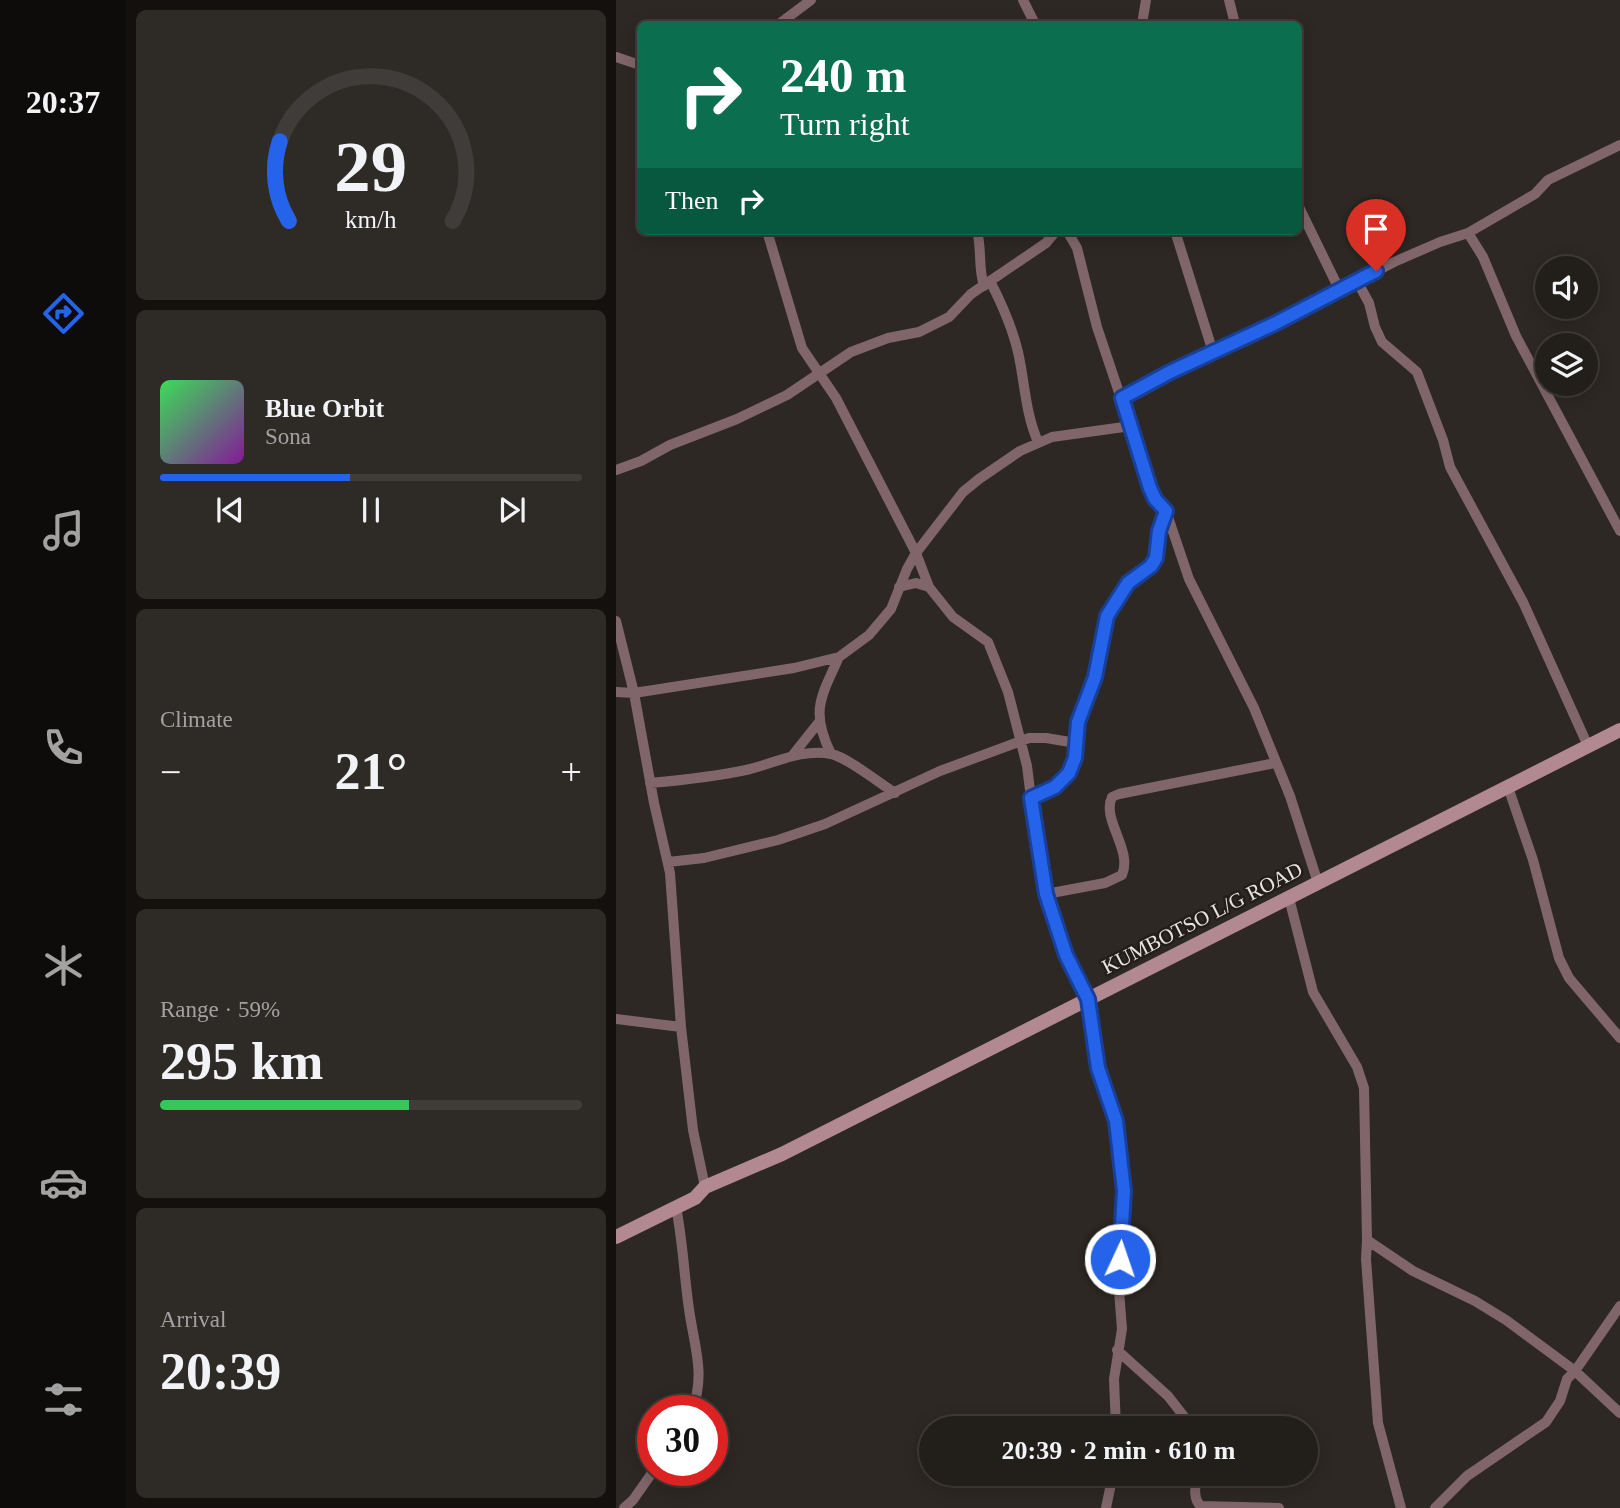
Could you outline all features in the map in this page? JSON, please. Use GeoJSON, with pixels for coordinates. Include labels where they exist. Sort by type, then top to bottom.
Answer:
{"type":"FeatureCollection","features":[{"type":"Feature","properties":{"kind":"main road","name":"KUMBOTSO L/G ROAD"},"geometry":{"type":"LineString","coordinates":[[616,1237],[695,1198],[705,1187],[782,1154],[1620,730]]}},
{"type":"Feature","properties":{"kind":"street"},"geometry":{"type":"LineString","coordinates":[[783,21],[811,0]]}},
{"type":"Feature","properties":{"kind":"street"},"geometry":{"type":"LineString","coordinates":[[1023,0],[1034,21]]}},
{"type":"Feature","properties":{"kind":"street"},"geometry":{"type":"LineString","coordinates":[[1142,21],[1146,0]]}},
{"type":"Feature","properties":{"kind":"street"},"geometry":{"type":"LineString","coordinates":[[1229,0],[1234,21]]}},
{"type":"Feature","properties":{"kind":"street"},"geometry":{"type":"LineString","coordinates":[[619,61],[637,64]]}},
{"type":"Feature","properties":{"kind":"street"},"geometry":{"type":"LineString","coordinates":[[1122,398],[1274,324],[1339,289],[1440,242],[1468,233],[1535,194],[1548,180],[1620,145]]}},
{"type":"Feature","properties":{"kind":"street"},"geometry":{"type":"LineString","coordinates":[[1302,213],[1339,289]]}},
{"type":"Feature","properties":{"kind":"street"},"geometry":{"type":"LineString","coordinates":[[1468,233],[1483,257],[1516,335],[1620,531]]}},
{"type":"Feature","properties":{"kind":"street"},"geometry":{"type":"LineString","coordinates":[[767,235],[802,348],[836,398],[916,553],[929,587],[953,617],[988,642],[1008,692],[1027,766],[1046,894],[1066,955],[1088,999],[1098,1068],[1116,1121],[1121,1153],[1124,1191],[1118,1278],[1122,1329],[1114,1379],[1116,1416]]}},
{"type":"Feature","properties":{"kind":"street"},"geometry":{"type":"LineString","coordinates":[[978,235],[981,247],[980,275],[1011,327],[1026,408],[1038,442]]}},
{"type":"Feature","properties":{"kind":"street"},"geometry":{"type":"LineString","coordinates":[[616,470],[787,395],[851,352],[888,338],[919,332],[938,323],[971,294],[1046,243],[1053,235]]}},
{"type":"Feature","properties":{"kind":"street"},"geometry":{"type":"LineString","coordinates":[[1069,235],[1077,248],[1097,327],[1155,499],[1166,511],[1189,579],[1254,708],[1290,796],[1318,883]]}},
{"type":"Feature","properties":{"kind":"street"},"geometry":{"type":"LineString","coordinates":[[1176,235],[1213,352]]}},
{"type":"Feature","properties":{"kind":"street"},"geometry":{"type":"LineString","coordinates":[[1357,281],[1369,303],[1382,342],[1417,372],[1443,440],[1450,467],[1523,602],[1588,746]]}},
{"type":"Feature","properties":{"kind":"street"},"geometry":{"type":"LineString","coordinates":[[616,692],[634,692],[794,668],[839,657],[869,635],[891,609],[916,553],[963,492],[1020,451],[1038,442],[1052,437],[1131,426]]}},
{"type":"Feature","properties":{"kind":"street"},"geometry":{"type":"LineString","coordinates":[[1031,798],[1055,787],[1069,773],[1075,758],[1078,722],[1095,677],[1107,616],[1128,583],[1151,566],[1156,558],[1159,531],[1166,511]]}},
{"type":"Feature","properties":{"kind":"street"},"geometry":{"type":"LineString","coordinates":[[899,587],[916,583],[929,587]]}},
{"type":"Feature","properties":{"kind":"street"},"geometry":{"type":"LineString","coordinates":[[616,621],[634,692],[650,783],[668,862],[681,1027],[693,1130],[705,1187]]}},
{"type":"Feature","properties":{"kind":"street"},"geometry":{"type":"LineString","coordinates":[[831,754],[819,722],[821,702],[839,657]]}},
{"type":"Feature","properties":{"kind":"street"},"geometry":{"type":"LineString","coordinates":[[792,756],[819,722]]}},
{"type":"Feature","properties":{"kind":"street"},"geometry":{"type":"LineString","coordinates":[[668,862],[704,859],[778,841],[825,824],[940,771],[1037,737],[1076,743]]}},
{"type":"Feature","properties":{"kind":"street"},"geometry":{"type":"LineString","coordinates":[[650,783],[705,778],[751,769],[792,756],[831,754],[895,793]]}},
{"type":"Feature","properties":{"kind":"street"},"geometry":{"type":"LineString","coordinates":[[1046,894],[1105,883],[1122,875],[1126,863],[1110,807],[1112,797],[1275,763]]}},
{"type":"Feature","properties":{"kind":"street"},"geometry":{"type":"LineString","coordinates":[[1508,787],[1533,859],[1559,958],[1569,978],[1620,1038]]}},
{"type":"Feature","properties":{"kind":"street"},"geometry":{"type":"LineString","coordinates":[[1289,898],[1313,992],[1357,1067],[1364,1088],[1366,1259],[1378,1423],[1401,1508]]}},
{"type":"Feature","properties":{"kind":"street"},"geometry":{"type":"LineString","coordinates":[[616,1019],[681,1027]]}},
{"type":"Feature","properties":{"kind":"street"},"geometry":{"type":"LineString","coordinates":[[676,1207],[684,1245],[689,1309],[700,1376],[697,1395]]}},
{"type":"Feature","properties":{"kind":"street"},"geometry":{"type":"LineString","coordinates":[[1367,1240],[1413,1271],[1475,1301],[1506,1320],[1575,1371],[1620,1413]]}},
{"type":"Feature","properties":{"kind":"street"},"geometry":{"type":"LineString","coordinates":[[1436,1508],[1467,1476],[1546,1422],[1560,1401],[1567,1379],[1620,1306]]}},
{"type":"Feature","properties":{"kind":"street"},"geometry":{"type":"LineString","coordinates":[[1117,1350],[1168,1396],[1184,1416]]}},
{"type":"Feature","properties":{"kind":"street"},"geometry":{"type":"LineString","coordinates":[[624,1508],[643,1486]]}},
{"type":"Feature","properties":{"kind":"street"},"geometry":{"type":"LineString","coordinates":[[1106,1508],[1111,1486]]}},
{"type":"Feature","properties":{"kind":"street"},"geometry":{"type":"LineString","coordinates":[[1195,1486],[1195,1497],[1201,1506],[1279,1508]]}},
{"type":"Feature","properties":{"kind":"route"},"geometry":{"type":"LineString","coordinates":[[1120,1259],[1124,1191],[1116,1121],[1098,1068],[1088,999],[1066,955],[1046,894],[1031,798],[1055,787],[1069,773],[1075,758],[1078,722],[1095,677],[1107,616],[1128,583],[1151,566],[1156,558],[1159,531],[1166,511],[1155,499],[1150,488],[1122,398],[1376,271]]}}]}
